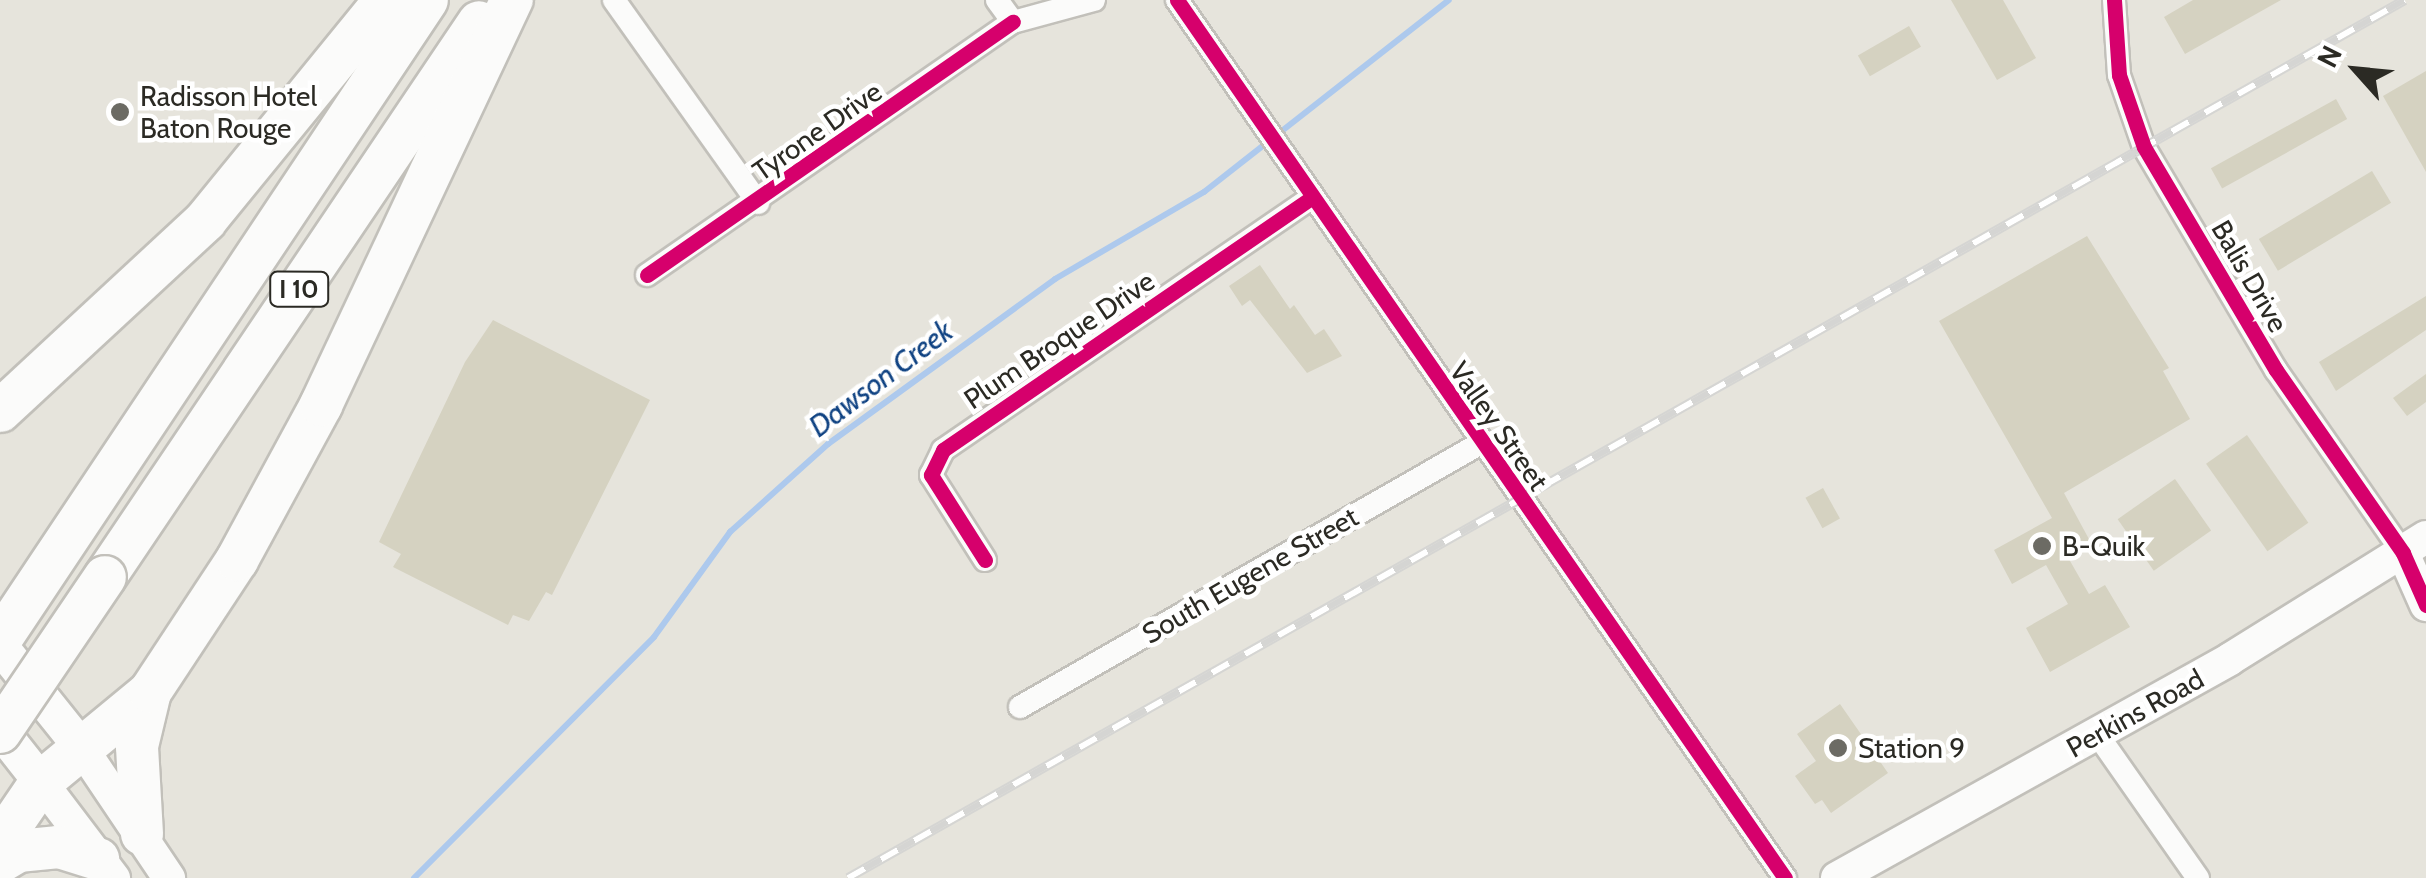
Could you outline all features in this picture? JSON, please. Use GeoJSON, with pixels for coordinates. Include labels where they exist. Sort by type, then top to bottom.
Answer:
{"type":"FeatureCollection","features":[{"type":"Feature","properties":{"kind":"highway"},"geometry":{"type":"LineString","coordinates":[[0,410],[226,198],[386,0]]}},
{"type":"Feature","properties":{"kind":"highway","name":"I 10"},"geometry":{"type":"LineString","coordinates":[[0,644],[427,0]]}},
{"type":"Feature","properties":{"kind":"highway","name":"I 10"},"geometry":{"type":"LineString","coordinates":[[0,731],[493,0]]}},
{"type":"Feature","properties":{"kind":"highway"},"geometry":{"type":"LineString","coordinates":[[0,842],[41,782],[150,692],[237,560],[321,405],[512,0]]}},
{"type":"Feature","properties":{"kind":"highway"},"geometry":{"type":"LineString","coordinates":[[0,374],[46,345],[79,335]]}},
{"type":"Feature","properties":{"kind":"highway"},"geometry":{"type":"LineString","coordinates":[[142,834],[137,746],[150,692]]}},
{"type":"Feature","properties":{"kind":"highway"},"geometry":{"type":"LineString","coordinates":[[0,862],[18,851],[59,847],[106,868]]}},
{"type":"Feature","properties":{"kind":"main road"},"geometry":{"type":"LineString","coordinates":[[2418,554],[2426,605]]}},
{"type":"Feature","properties":{"kind":"main road","name":"Perkins Road"},"geometry":{"type":"LineString","coordinates":[[1837,878],[2418,554]]}},
{"type":"Feature","properties":{"kind":"main road"},"geometry":{"type":"LineString","coordinates":[[0,644],[81,747],[167,876]]}},
{"type":"Feature","properties":{"kind":"main road"},"geometry":{"type":"LineString","coordinates":[[0,731],[106,868]]}},
{"type":"Feature","properties":{"kind":"street"},"geometry":{"type":"LineString","coordinates":[[614,0],[758,203]]}},
{"type":"Feature","properties":{"kind":"street"},"geometry":{"type":"LineString","coordinates":[[997,0],[1013,22],[1094,0]]}},
{"type":"Feature","properties":{"kind":"street","name":"Valley Street"},"geometry":{"type":"LineString","coordinates":[[1178,0],[1309,199],[1784,878]]}},
{"type":"Feature","properties":{"kind":"street","name":"Balis Drive"},"geometry":{"type":"LineString","coordinates":[[2114,0],[2119,75],[2144,147],[2276,370],[2418,554]]}},
{"type":"Feature","properties":{"kind":"street","name":"Tyrone Drive"},"geometry":{"type":"LineString","coordinates":[[647,275],[758,203],[1013,22]]}},
{"type":"Feature","properties":{"kind":"street","name":"Plum Broque Drive"},"geometry":{"type":"LineString","coordinates":[[985,560],[931,475],[943,450],[1309,199]]}},
{"type":"Feature","properties":{"kind":"street","name":"South Eugene Street"},"geometry":{"type":"LineString","coordinates":[[1020,707],[1481,443]]}},
{"type":"Feature","properties":{"kind":"street"},"geometry":{"type":"LineString","coordinates":[[2097,734],[2198,878]]}},
{"type":"Feature","properties":{"kind":"building"},"geometry":{"type":"Polygon","coordinates":[[[1951,0],[2003,0],[2036,58],[1997,80],[1951,0]]]}},
{"type":"Feature","properties":{"kind":"building"},"geometry":{"type":"Polygon","coordinates":[[[2193,0],[2281,0],[2185,54],[2164,17],[2193,0]]]}},
{"type":"Feature","properties":{"kind":"building"},"geometry":{"type":"Polygon","coordinates":[[[1909,26],[1921,47],[1870,76],[1858,56],[1909,26]]]}},
{"type":"Feature","properties":{"kind":"building"},"geometry":{"type":"Polygon","coordinates":[[[2426,71],[2426,172],[2383,96],[2426,71]]]}},
{"type":"Feature","properties":{"kind":"building"},"geometry":{"type":"Polygon","coordinates":[[[2336,99],[2347,119],[2222,188],[2211,168],[2336,99]]]}},
{"type":"Feature","properties":{"kind":"building"},"geometry":{"type":"Polygon","coordinates":[[[2372,171],[2391,203],[2278,271],[2259,239],[2372,171]]]}},
{"type":"Feature","properties":{"kind":"building"},"geometry":{"type":"Polygon","coordinates":[[[2087,236],[2169,368],[2163,371],[2190,419],[2064,493],[2090,541],[2066,554],[2089,594],[2105,585],[2130,627],[2050,672],[2026,628],[2068,604],[2046,565],[2012,584],[1994,550],[2052,518],[1939,321],[2087,236]]]}},
{"type":"Feature","properties":{"kind":"building"},"geometry":{"type":"Polygon","coordinates":[[[1260,265],[1290,309],[1294,305],[1315,335],[1324,329],[1342,356],[1307,373],[1250,300],[1242,306],[1229,286],[1260,265]]]}},
{"type":"Feature","properties":{"kind":"building"},"geometry":{"type":"Polygon","coordinates":[[[2426,296],[2426,330],[2336,391],[2319,362],[2426,296]]]}},
{"type":"Feature","properties":{"kind":"building"},"geometry":{"type":"Polygon","coordinates":[[[493,320],[650,400],[552,595],[546,592],[529,621],[513,615],[508,625],[393,567],[401,554],[379,542],[465,362],[493,320]]]}},
{"type":"Feature","properties":{"kind":"building"},"geometry":{"type":"Polygon","coordinates":[[[2426,374],[2426,402],[2407,416],[2393,398],[2426,374]]]}},
{"type":"Feature","properties":{"kind":"building"},"geometry":{"type":"Polygon","coordinates":[[[2247,435],[2308,523],[2267,551],[2206,464],[2247,435]]]}},
{"type":"Feature","properties":{"kind":"building"},"geometry":{"type":"Polygon","coordinates":[[[2175,479],[2211,531],[2154,571],[2118,519],[2175,479]]]}},
{"type":"Feature","properties":{"kind":"building"},"geometry":{"type":"Polygon","coordinates":[[[1823,488],[1840,519],[1822,528],[1806,498],[1823,488]]]}},
{"type":"Feature","properties":{"kind":"building","name":"Station 9"},"geometry":{"type":"Polygon","coordinates":[[[1840,704],[1888,773],[1831,813],[1822,800],[1815,804],[1795,776],[1816,761],[1797,734],[1840,704]]]}},
{"type":"Feature","properties":{"kind":"waterway","name":"Dawson Creek"},"geometry":{"type":"LineString","coordinates":[[414,878],[654,637],[730,532],[828,444],[1055,279],[1204,192],[1449,0]]}},
{"type":"Feature","properties":{"kind":"railway"},"geometry":{"type":"LineString","coordinates":[[848,878],[2405,0]]}},
{"type":"Feature","properties":{"kind":"cycle path"},"geometry":{"type":"LineString","coordinates":[[1177,0],[1785,878]]}},
{"type":"Feature","properties":{"kind":"cycle path"},"geometry":{"type":"LineString","coordinates":[[2114,0],[2119,75],[2144,147],[2276,370],[2403,553],[2426,605]]}},
{"type":"Feature","properties":{"kind":"cycle path"},"geometry":{"type":"LineString","coordinates":[[647,275],[1013,22]]}},
{"type":"Feature","properties":{"kind":"cycle path"},"geometry":{"type":"LineString","coordinates":[[985,560],[931,475],[943,450],[1310,199]]}},
{"type":"Feature","properties":{"kind":"place","name":"Radisson Hotel Baton Rouge"},"geometry":{"type":"Point","coordinates":[120,112]}},
{"type":"Feature","properties":{"kind":"place","name":"B-Quik"},"geometry":{"type":"Point","coordinates":[2042,546]}},
{"type":"Feature","properties":{"kind":"place","name":"Station 9"},"geometry":{"type":"Point","coordinates":[1838,748]}}]}
